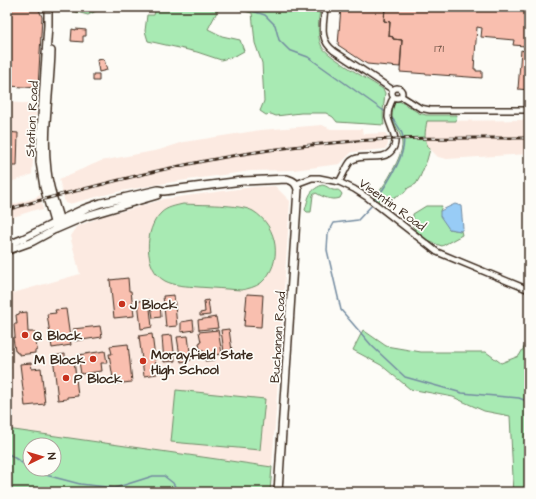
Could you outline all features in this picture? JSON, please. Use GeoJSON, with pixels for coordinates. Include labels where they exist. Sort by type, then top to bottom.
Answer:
{"type":"FeatureCollection","features":[{"type":"Feature","properties":{"kind":"main road","name":"Station Road"},"geometry":{"type":"LineString","coordinates":[[48,7],[40,162],[44,187],[58,225]]}},
{"type":"Feature","properties":{"kind":"main road","name":"Station Road"},"geometry":{"type":"LineString","coordinates":[[51,7],[51,63],[46,123],[46,161],[58,225]]}},
{"type":"Feature","properties":{"kind":"main road"},"geometry":{"type":"LineString","coordinates":[[58,225],[84,209],[101,203],[158,190],[164,191],[242,181],[287,179],[293,180],[296,184]]}},
{"type":"Feature","properties":{"kind":"main road","name":"Buchanan Road"},"geometry":{"type":"LineString","coordinates":[[278,492],[298,189],[296,184]]}},
{"type":"Feature","properties":{"kind":"street"},"geometry":{"type":"LineString","coordinates":[[325,7],[323,35],[328,46],[393,90]]}},
{"type":"Feature","properties":{"kind":"street"},"geometry":{"type":"LineString","coordinates":[[393,90],[397,87],[400,88],[402,91],[401,96]]}},
{"type":"Feature","properties":{"kind":"street"},"geometry":{"type":"LineString","coordinates":[[339,182],[350,162],[353,160],[383,156],[393,149],[395,137],[388,115],[390,104],[394,97],[392,94],[393,90]]}},
{"type":"Feature","properties":{"kind":"street"},"geometry":{"type":"LineString","coordinates":[[394,97],[397,98],[401,96],[420,108],[430,110],[529,110]]}},
{"type":"Feature","properties":{"kind":"street","name":"Visentin Road"},"geometry":{"type":"LineString","coordinates":[[296,184],[312,178],[339,182],[368,198],[437,252],[529,290]]}},
{"type":"Feature","properties":{"kind":"street"},"geometry":{"type":"LineString","coordinates":[[7,245],[58,225]]}},
{"type":"Feature","properties":{"kind":"street"},"geometry":{"type":"LineString","coordinates":[[7,251],[32,242],[58,225]]}},
{"type":"Feature","properties":{"kind":"shaded area"},"geometry":{"type":"Polygon","coordinates":[[[7,102],[37,105],[32,174],[7,183],[7,102]]]}},
{"type":"Feature","properties":{"kind":"shaded area"},"geometry":{"type":"Polygon","coordinates":[[[529,120],[529,154],[447,159],[438,157],[426,145],[425,133],[427,121],[529,120]]]}},
{"type":"Feature","properties":{"kind":"shaded area"},"geometry":{"type":"Polygon","coordinates":[[[322,125],[331,129],[362,129],[363,134],[385,133],[387,135],[388,144],[385,149],[352,152],[340,164],[294,170],[251,171],[166,183],[116,192],[69,204],[65,203],[59,179],[101,161],[159,150],[184,142],[261,130],[322,125]]]}},
{"type":"Feature","properties":{"kind":"shaded area","name":"Morayfield State High School"},"geometry":{"type":"Polygon","coordinates":[[[275,186],[290,201],[272,467],[7,429],[7,291],[13,293],[80,274],[70,236],[76,227],[103,216],[164,199],[253,187],[275,186]]]}},
{"type":"Feature","properties":{"kind":"shaded area"},"geometry":{"type":"Polygon","coordinates":[[[40,195],[43,210],[39,211],[38,209],[7,219],[7,206],[35,198],[40,195]]]}},
{"type":"Feature","properties":{"kind":"green space"},"geometry":{"type":"Polygon","coordinates":[[[57,7],[99,7],[98,10],[88,15],[57,7]]]}},
{"type":"Feature","properties":{"kind":"green space"},"geometry":{"type":"Polygon","coordinates":[[[156,7],[201,7],[218,10],[208,29],[222,36],[240,40],[244,51],[235,56],[221,60],[197,52],[148,41],[145,31],[147,15],[154,15],[156,7]]]}},
{"type":"Feature","properties":{"kind":"green space"},"geometry":{"type":"Polygon","coordinates":[[[228,7],[320,7],[318,32],[322,47],[332,56],[383,89],[385,93],[383,112],[384,125],[337,122],[333,117],[326,113],[301,113],[276,116],[271,114],[266,115],[260,111],[264,101],[262,63],[255,43],[252,13],[228,7]]]}},
{"type":"Feature","properties":{"kind":"green space"},"geometry":{"type":"Polygon","coordinates":[[[399,101],[419,113],[426,115],[457,115],[456,121],[427,121],[425,139],[430,149],[427,160],[416,184],[408,188],[404,193],[390,199],[379,201],[374,197],[374,194],[377,194],[389,178],[402,149],[401,137],[392,117],[395,102],[399,101]]]}},
{"type":"Feature","properties":{"kind":"green space"},"geometry":{"type":"Polygon","coordinates":[[[322,185],[332,190],[340,191],[342,194],[340,198],[331,199],[316,193],[313,195],[311,212],[307,212],[305,210],[308,198],[317,187],[322,185]]]}},
{"type":"Feature","properties":{"kind":"green space"},"geometry":{"type":"Polygon","coordinates":[[[183,204],[239,207],[253,211],[261,218],[273,235],[275,255],[273,265],[268,275],[261,283],[251,288],[241,290],[181,286],[165,281],[158,275],[153,268],[148,248],[151,229],[155,220],[163,211],[183,204]]]}},
{"type":"Feature","properties":{"kind":"green space"},"geometry":{"type":"Polygon","coordinates":[[[426,206],[442,206],[440,211],[449,229],[461,231],[462,235],[442,246],[427,241],[413,227],[413,214],[426,206]]]}},
{"type":"Feature","properties":{"kind":"green space"},"geometry":{"type":"Polygon","coordinates":[[[363,330],[386,346],[421,352],[486,352],[501,363],[519,356],[529,339],[529,492],[512,492],[513,477],[510,416],[484,411],[453,397],[410,389],[381,365],[353,350],[363,330]]]}},
{"type":"Feature","properties":{"kind":"green space"},"geometry":{"type":"Polygon","coordinates":[[[176,390],[265,399],[260,450],[171,442],[176,390]]]}},
{"type":"Feature","properties":{"kind":"green space"},"geometry":{"type":"Polygon","coordinates":[[[7,429],[272,467],[270,492],[7,492],[7,429]]]}},
{"type":"Feature","properties":{"kind":"water"},"geometry":{"type":"Polygon","coordinates":[[[455,204],[461,206],[463,228],[461,231],[449,229],[440,216],[440,211],[455,204]]]}},
{"type":"Feature","properties":{"kind":"building"},"geometry":{"type":"Polygon","coordinates":[[[7,7],[38,7],[42,17],[38,88],[9,86],[9,75],[7,75],[7,7]]]}},
{"type":"Feature","properties":{"kind":"building"},"geometry":{"type":"Polygon","coordinates":[[[341,7],[385,7],[384,21],[390,22],[389,36],[393,37],[393,39],[402,40],[400,67],[367,64],[338,45],[341,7]]]}},
{"type":"Feature","properties":{"kind":"building"},"geometry":{"type":"Polygon","coordinates":[[[385,7],[529,7],[529,90],[518,89],[521,50],[524,51],[525,46],[513,45],[514,40],[481,37],[482,28],[477,27],[474,69],[476,69],[476,71],[482,71],[482,78],[400,72],[402,40],[393,39],[393,37],[389,36],[390,22],[384,21],[385,7]]]}},
{"type":"Feature","properties":{"kind":"building"},"geometry":{"type":"Polygon","coordinates":[[[72,29],[86,30],[86,36],[83,36],[83,42],[71,41],[72,29]]]}},
{"type":"Feature","properties":{"kind":"building"},"geometry":{"type":"Polygon","coordinates":[[[104,59],[107,70],[99,72],[97,60],[104,59]]]}},
{"type":"Feature","properties":{"kind":"building"},"geometry":{"type":"Polygon","coordinates":[[[93,74],[99,74],[99,81],[93,81],[93,74]]]}},
{"type":"Feature","properties":{"kind":"building"},"geometry":{"type":"Polygon","coordinates":[[[7,132],[18,133],[17,166],[7,166],[7,132]]]}},
{"type":"Feature","properties":{"kind":"building","name":"J Block"},"geometry":{"type":"Polygon","coordinates":[[[128,278],[134,316],[114,318],[110,280],[128,278]]]}},
{"type":"Feature","properties":{"kind":"building"},"geometry":{"type":"Polygon","coordinates":[[[247,294],[263,295],[261,327],[244,326],[247,294]]]}},
{"type":"Feature","properties":{"kind":"building"},"geometry":{"type":"Polygon","coordinates":[[[174,295],[177,326],[166,327],[163,296],[174,295]]]}},
{"type":"Feature","properties":{"kind":"building"},"geometry":{"type":"Polygon","coordinates":[[[149,300],[152,327],[141,329],[138,301],[149,300]]]}},
{"type":"Feature","properties":{"kind":"building"},"geometry":{"type":"Polygon","coordinates":[[[208,300],[210,315],[200,316],[200,313],[205,312],[204,301],[208,300]]]}},
{"type":"Feature","properties":{"kind":"building"},"geometry":{"type":"Polygon","coordinates":[[[160,304],[161,317],[153,318],[151,305],[160,304]]]}},
{"type":"Feature","properties":{"kind":"building"},"geometry":{"type":"Polygon","coordinates":[[[66,309],[71,345],[52,348],[47,314],[56,313],[55,310],[66,309]]]}},
{"type":"Feature","properties":{"kind":"building","name":"Q Block"},"geometry":{"type":"Polygon","coordinates":[[[27,312],[28,332],[35,332],[37,350],[35,353],[19,355],[19,353],[15,351],[13,338],[15,337],[14,324],[17,324],[16,315],[27,312]]]}},
{"type":"Feature","properties":{"kind":"building"},"geometry":{"type":"Polygon","coordinates":[[[216,317],[218,328],[199,330],[198,320],[216,317]]]}},
{"type":"Feature","properties":{"kind":"building"},"geometry":{"type":"Polygon","coordinates":[[[193,320],[194,330],[181,332],[181,322],[193,320]]]}},
{"type":"Feature","properties":{"kind":"building"},"geometry":{"type":"Polygon","coordinates":[[[100,326],[102,337],[75,341],[73,329],[100,326]]]}},
{"type":"Feature","properties":{"kind":"building"},"geometry":{"type":"Polygon","coordinates":[[[229,329],[232,351],[224,352],[221,330],[229,329]]]}},
{"type":"Feature","properties":{"kind":"building"},"geometry":{"type":"Polygon","coordinates":[[[218,330],[222,354],[214,355],[215,360],[205,361],[203,350],[200,350],[199,343],[201,342],[199,332],[218,330]]]}},
{"type":"Feature","properties":{"kind":"building"},"geometry":{"type":"Polygon","coordinates":[[[152,334],[157,374],[144,376],[139,336],[152,334]]]}},
{"type":"Feature","properties":{"kind":"building"},"geometry":{"type":"Polygon","coordinates":[[[172,335],[175,361],[164,362],[162,336],[172,335]]]}},
{"type":"Feature","properties":{"kind":"building"},"geometry":{"type":"Polygon","coordinates":[[[188,336],[191,360],[181,362],[177,337],[188,336]]]}},
{"type":"Feature","properties":{"kind":"building"},"geometry":{"type":"Polygon","coordinates":[[[128,344],[132,382],[114,384],[109,354],[112,354],[110,346],[128,344]]]}},
{"type":"Feature","properties":{"kind":"building"},"geometry":{"type":"Polygon","coordinates":[[[7,346],[10,369],[7,369],[7,346]]]}},
{"type":"Feature","properties":{"kind":"building","name":"M Block"},"geometry":{"type":"Polygon","coordinates":[[[105,351],[107,363],[101,363],[102,371],[81,374],[78,355],[105,351]]]}},
{"type":"Feature","properties":{"kind":"building","name":"P Block"},"geometry":{"type":"Polygon","coordinates":[[[65,354],[65,361],[74,360],[78,396],[58,400],[53,356],[65,354]]]}},
{"type":"Feature","properties":{"kind":"building","name":"P Block"},"geometry":{"type":"Polygon","coordinates":[[[31,363],[32,369],[41,368],[45,404],[25,406],[20,364],[31,363]]]}},
{"type":"Feature","properties":{"kind":"waterway"},"geometry":{"type":"LineString","coordinates":[[239,7],[265,15],[275,25],[279,40],[289,50],[308,57],[384,111]]}},
{"type":"Feature","properties":{"kind":"waterway"},"geometry":{"type":"LineString","coordinates":[[375,201],[395,170],[404,144],[399,127],[392,118]]}},
{"type":"Feature","properties":{"kind":"waterway"},"geometry":{"type":"LineString","coordinates":[[373,204],[358,220],[334,223],[328,234],[327,250],[341,310],[372,346],[405,377],[462,393],[519,398],[529,402]]}},
{"type":"Feature","properties":{"kind":"waterway"},"geometry":{"type":"LineString","coordinates":[[7,453],[22,463]]}},
{"type":"Feature","properties":{"kind":"waterway"},"geometry":{"type":"LineString","coordinates":[[53,477],[80,484],[115,488],[153,476],[164,476],[173,483],[178,492]]}},
{"type":"Feature","properties":{"kind":"waterway"},"geometry":{"type":"LineString","coordinates":[[308,492],[326,490],[333,492]]}},
{"type":"Feature","properties":{"kind":"railway"},"geometry":{"type":"LineString","coordinates":[[7,210],[123,179],[217,158],[280,148],[390,139],[529,138]]}},
{"type":"Feature","properties":{"kind":"place","name":"J Block"},"geometry":{"type":"Point","coordinates":[122,304]}},
{"type":"Feature","properties":{"kind":"place","name":"Q Block"},"geometry":{"type":"Point","coordinates":[25,335]}},
{"type":"Feature","properties":{"kind":"place","name":"M Block"},"geometry":{"type":"Point","coordinates":[93,359]}},
{"type":"Feature","properties":{"kind":"place","name":"Morayfield State High School"},"geometry":{"type":"Point","coordinates":[143,361]}},
{"type":"Feature","properties":{"kind":"place","name":"P Block"},"geometry":{"type":"Point","coordinates":[66,378]}}]}
